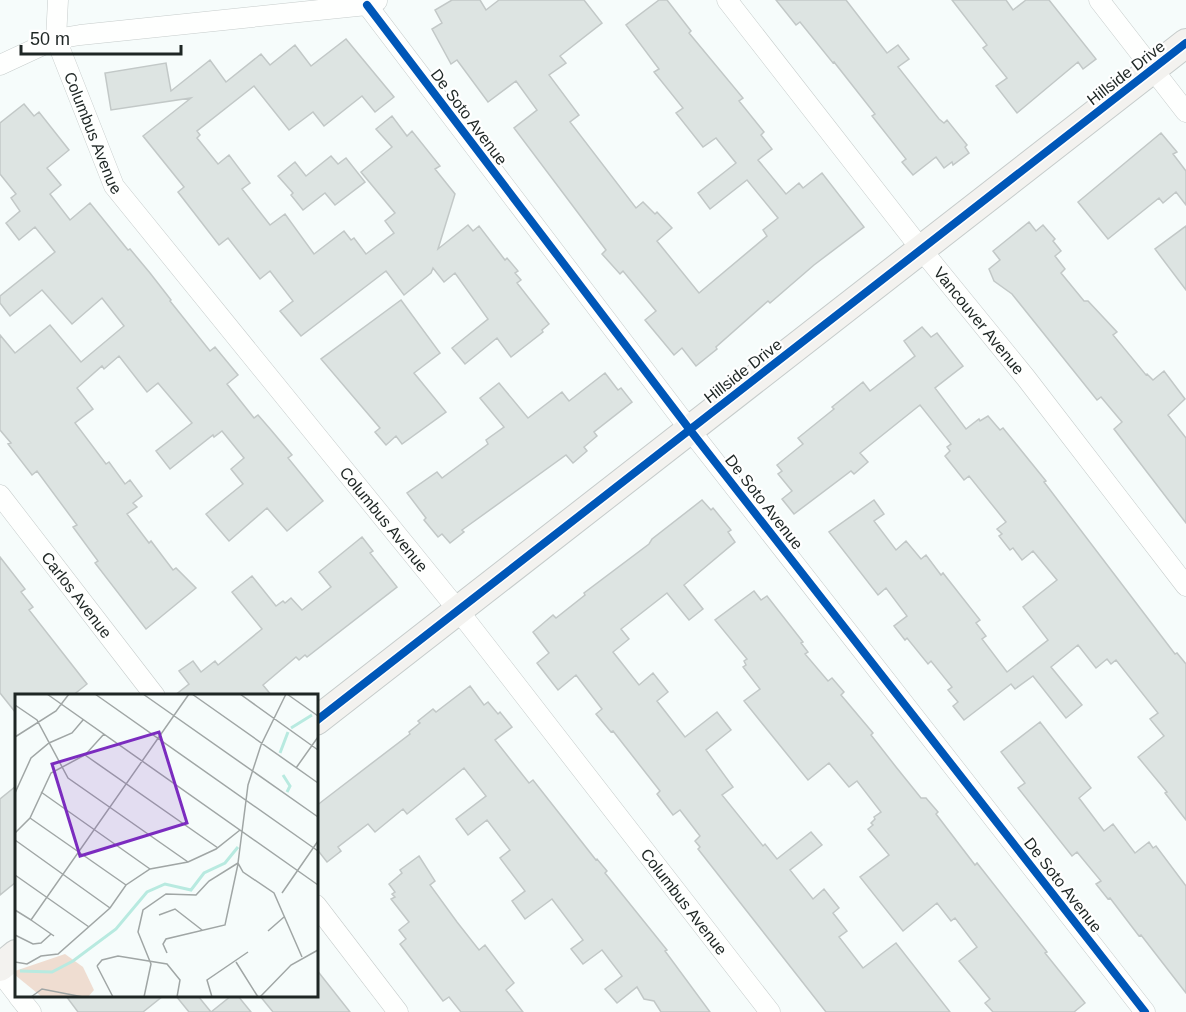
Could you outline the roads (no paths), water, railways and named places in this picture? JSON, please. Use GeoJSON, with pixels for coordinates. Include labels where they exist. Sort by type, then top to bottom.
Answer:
{"type":"FeatureCollection","features":[{"type":"Feature","properties":{"kind":"main road","name":"Hillside Drive"},"geometry":{"type":"LineString","coordinates":[[318,719],[1186,43]]}},
{"type":"Feature","properties":{"kind":"main road"},"geometry":{"type":"LineString","coordinates":[[0,967],[15,955]]}},
{"type":"Feature","properties":{"kind":"street","name":"Columbus Avenue"},"geometry":{"type":"LineString","coordinates":[[58,0],[56,39],[114,186],[458,610],[770,1012]]}},
{"type":"Feature","properties":{"kind":"street","name":"Vancouver Avenue"},"geometry":{"type":"LineString","coordinates":[[727,0],[921,249],[1026,378],[1186,586]]}},
{"type":"Feature","properties":{"kind":"street"},"geometry":{"type":"LineString","coordinates":[[1099,0],[1186,112]]}},
{"type":"Feature","properties":{"kind":"street"},"geometry":{"type":"LineString","coordinates":[[0,65],[56,39],[80,35],[373,3]]}},
{"type":"Feature","properties":{"kind":"street","name":"De Soto Avenue"},"geometry":{"type":"LineString","coordinates":[[373,3],[690,430],[1145,1012]]}},
{"type":"Feature","properties":{"kind":"street","name":"Carlos Avenue"},"geometry":{"type":"LineString","coordinates":[[0,495],[153,694]]}},
{"type":"Feature","properties":{"kind":"street"},"geometry":{"type":"LineString","coordinates":[[318,908],[398,1012]]}},
{"type":"Feature","properties":{"kind":"street"},"geometry":{"type":"LineString","coordinates":[[0,972],[15,991]]}},
{"type":"Feature","properties":{"kind":"street"},"geometry":{"type":"LineString","coordinates":[[19,997],[31,1012]]}}]}
